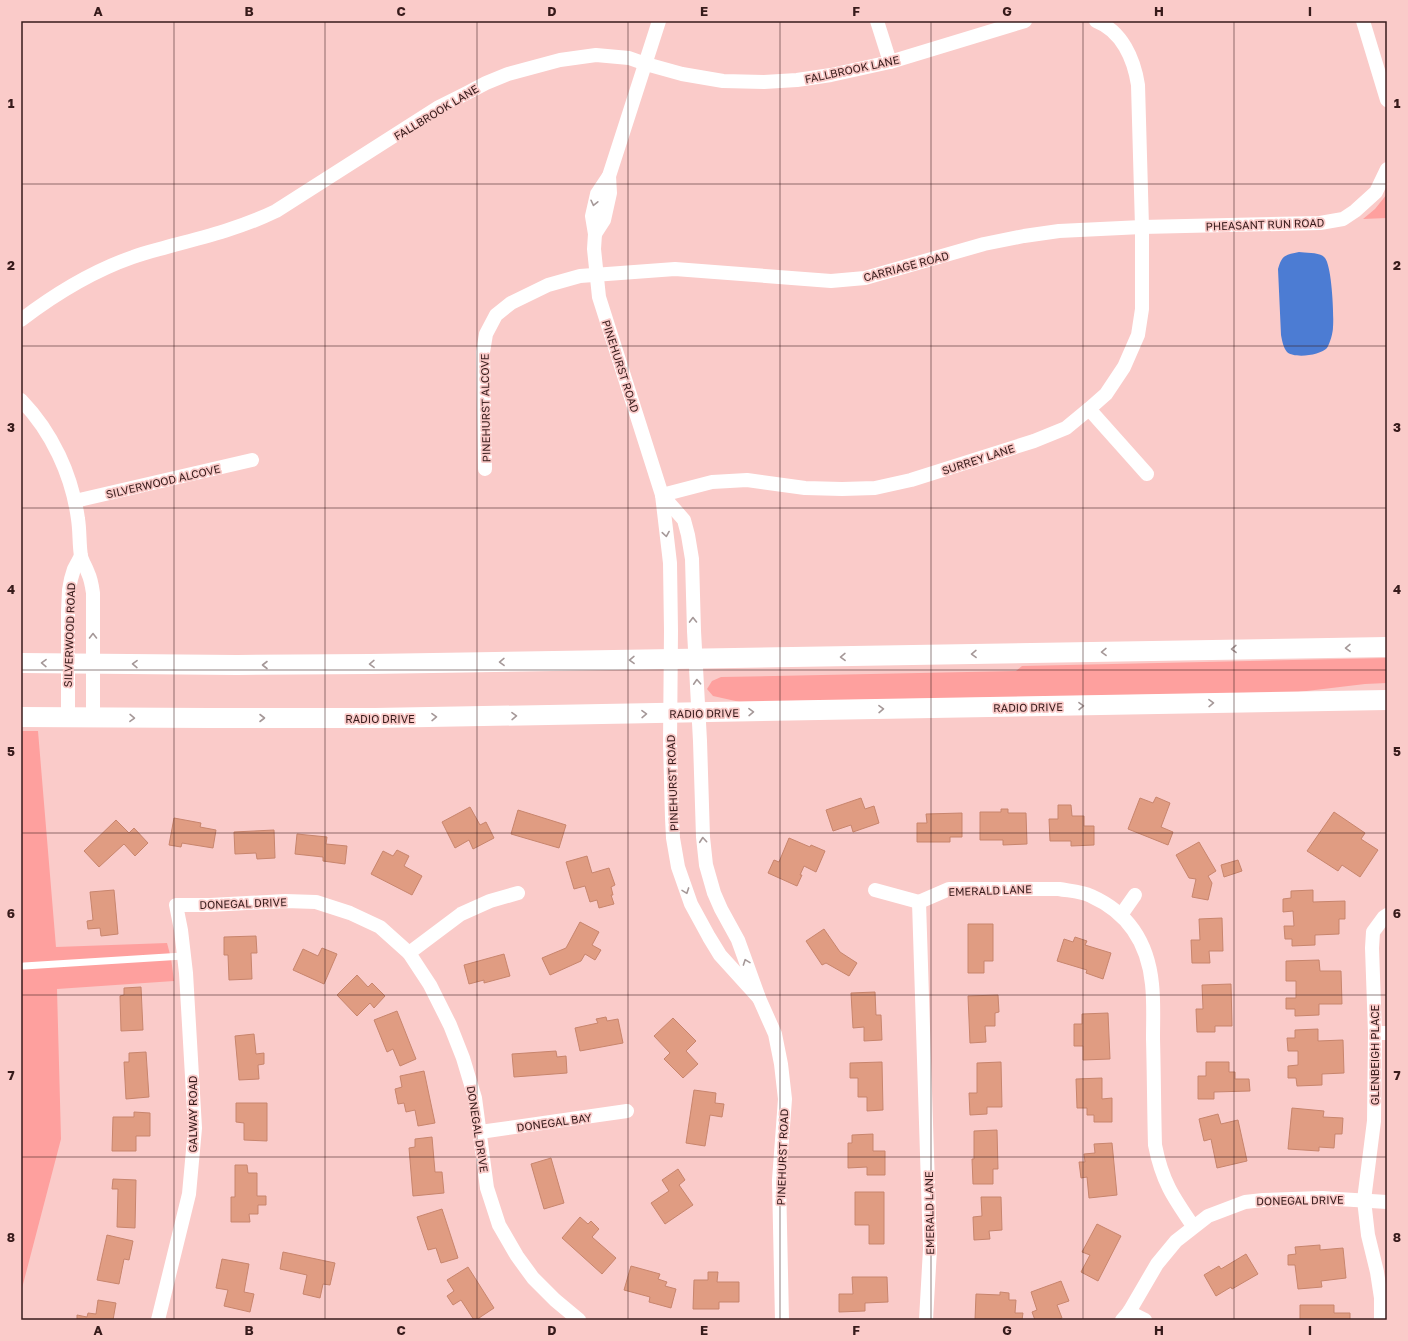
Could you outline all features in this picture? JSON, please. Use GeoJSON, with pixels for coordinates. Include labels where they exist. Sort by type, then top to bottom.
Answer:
{"type":"FeatureCollection","features":[{"type":"Feature","properties":{"kind":"main road"},"geometry":{"type":"LineString","coordinates":[[21,663],[364,664],[1387,647]]}},
{"type":"Feature","properties":{"kind":"main road","name":"RADIO DRIVE"},"geometry":{"type":"LineString","coordinates":[[21,716],[375,718],[1387,700]]}},
{"type":"Feature","properties":{"kind":"street"},"geometry":{"type":"LineString","coordinates":[[877,21],[890,62]]}},
{"type":"Feature","properties":{"kind":"street","name":"FALLBROOK LANE"},"geometry":{"type":"LineString","coordinates":[[21,320],[44,302],[88,277],[133,256],[227,231],[253,222],[276,211],[439,107],[486,83],[508,74],[560,60],[596,55],[629,58],[682,74],[723,81],[764,82],[797,80],[831,75],[890,62],[1024,21]]}},
{"type":"Feature","properties":{"kind":"street"},"geometry":{"type":"LineString","coordinates":[[1096,21],[1101,23],[1116,35],[1129,52],[1136,70],[1138,86],[1142,227]]}},
{"type":"Feature","properties":{"kind":"street"},"geometry":{"type":"LineString","coordinates":[[1363,21],[1387,100]]}},
{"type":"Feature","properties":{"kind":"street","name":"PINEHURST ROAD"},"geometry":{"type":"LineString","coordinates":[[659,22],[609,176],[610,193],[604,220],[595,234],[594,249],[596,275],[599,297],[662,495],[670,563],[672,818],[676,852],[682,880],[698,918],[720,955],[759,998]]}},
{"type":"Feature","properties":{"kind":"street","name":"PHEASANT RUN ROAD"},"geometry":{"type":"LineString","coordinates":[[1142,227],[1320,223],[1338,220],[1355,211],[1376,192],[1387,169]]}},
{"type":"Feature","properties":{"kind":"street","name":"CARRIAGE ROAD"},"geometry":{"type":"LineString","coordinates":[[596,275],[675,269],[831,281],[865,278],[984,244],[1024,236],[1059,231],[1142,227]]}},
{"type":"Feature","properties":{"kind":"street","name":"SURREY LANE"},"geometry":{"type":"LineString","coordinates":[[662,495],[712,482],[747,480],[805,488],[875,488],[911,480],[1034,441],[1066,428],[1106,394],[1124,367],[1138,335],[1142,309],[1142,227]]}},
{"type":"Feature","properties":{"kind":"street","name":"PINEHURST ALCOVE"},"geometry":{"type":"LineString","coordinates":[[485,469],[483,352],[486,334],[496,315],[511,303],[548,285],[580,276],[596,275]]}},
{"type":"Feature","properties":{"kind":"street","name":"SILVERWOOD ROAD"},"geometry":{"type":"LineString","coordinates":[[21,400],[28,407],[56,448],[68,476],[75,501],[81,556],[89,575],[92,593],[93,717]]}},
{"type":"Feature","properties":{"kind":"street"},"geometry":{"type":"LineString","coordinates":[[1089,408],[1147,474]]}},
{"type":"Feature","properties":{"kind":"street","name":"SILVERWOOD ALCOVE"},"geometry":{"type":"LineString","coordinates":[[75,501],[252,460]]}},
{"type":"Feature","properties":{"kind":"street","name":"PINEHURST ROAD"},"geometry":{"type":"LineString","coordinates":[[662,495],[684,520],[688,535],[693,574],[695,659],[703,837],[706,865],[714,894],[738,940],[759,998],[775,1034],[781,1064],[785,1099],[779,1180],[782,1320]]}},
{"type":"Feature","properties":{"kind":"street","name":"SILVERWOOD ROAD"},"geometry":{"type":"LineString","coordinates":[[68,717],[68,612],[70,579],[81,556]]}},
{"type":"Feature","properties":{"kind":"street","name":"EMERALD LANE"},"geometry":{"type":"LineString","coordinates":[[926,1320],[930,1249],[920,902],[949,889],[1059,889],[1077,891],[1091,896],[1121,915],[1131,926],[1140,939],[1151,978],[1155,1145],[1165,1181],[1174,1199],[1194,1226]]}},
{"type":"Feature","properties":{"kind":"street"},"geometry":{"type":"LineString","coordinates":[[875,890],[920,902]]}},
{"type":"Feature","properties":{"kind":"street"},"geometry":{"type":"LineString","coordinates":[[409,953],[461,914],[490,901],[518,893]]}},
{"type":"Feature","properties":{"kind":"street"},"geometry":{"type":"LineString","coordinates":[[1121,915],[1135,895]]}},
{"type":"Feature","properties":{"kind":"street","name":"DONEGAL DRIVE"},"geometry":{"type":"LineString","coordinates":[[176,906],[285,901],[316,902],[350,913],[380,927],[409,953],[430,985],[450,1025],[463,1058],[475,1098],[487,1188],[499,1225],[517,1256],[533,1278],[576,1319]]}},
{"type":"Feature","properties":{"kind":"street","name":"GALWAY ROAD"},"geometry":{"type":"LineString","coordinates":[[158,1320],[188,1194],[195,1128],[182,930],[176,906]]}},
{"type":"Feature","properties":{"kind":"street","name":"GLENBEIGH PLACE"},"geometry":{"type":"LineString","coordinates":[[1381,1320],[1381,1298],[1377,1272],[1368,1235],[1364,1185],[1374,1121],[1381,1033],[1372,948],[1373,932],[1387,915]]}},
{"type":"Feature","properties":{"kind":"street","name":"DONEGAL BAY"},"geometry":{"type":"LineString","coordinates":[[480,1132],[627,1111]]}},
{"type":"Feature","properties":{"kind":"street","name":"DONEGAL DRIVE"},"geometry":{"type":"LineString","coordinates":[[1126,1316],[1157,1264],[1176,1241],[1208,1216],[1245,1202],[1263,1200],[1322,1198],[1387,1202]]}},
{"type":"Feature","properties":{"kind":"street"},"geometry":{"type":"LineString","coordinates":[[1126,1316],[1144,1320]]}},
{"type":"Feature","properties":{"kind":"lane"},"geometry":{"type":"LineString","coordinates":[[24,966],[183,956]]}},
{"type":"Feature","properties":{"kind":"shaded area"},"geometry":{"type":"Polygon","coordinates":[[[1387,194],[1387,218],[1363,219],[1375,209],[1387,194]]]}},
{"type":"Feature","properties":{"kind":"shaded area"},"geometry":{"type":"Polygon","coordinates":[[[1387,658],[1387,683],[1365,684],[1298,692],[740,702],[713,696],[707,689],[712,681],[721,677],[1016,671],[1022,666],[1387,658]]]}},
{"type":"Feature","properties":{"kind":"shaded area"},"geometry":{"type":"Polygon","coordinates":[[[21,731],[38,731],[56,947],[167,943],[171,958],[174,981],[57,989],[61,1139],[21,1292],[21,731]]]}},
{"type":"Feature","properties":{"kind":"water"},"geometry":{"type":"Polygon","coordinates":[[[1299,252],[1317,254],[1325,258],[1331,281],[1333,312],[1332,332],[1327,348],[1319,353],[1302,356],[1287,352],[1283,344],[1281,335],[1278,269],[1285,256],[1299,252]]]}},
{"type":"Feature","properties":{"kind":"building"},"geometry":{"type":"Polygon","coordinates":[[[1156,797],[1170,803],[1161,827],[1173,832],[1168,845],[1128,829],[1140,798],[1153,803],[1156,797]]]}},
{"type":"Feature","properties":{"kind":"building"},"geometry":{"type":"Polygon","coordinates":[[[861,798],[865,809],[874,806],[879,823],[853,832],[851,825],[833,831],[826,810],[861,798]]]}},
{"type":"Feature","properties":{"kind":"building"},"geometry":{"type":"Polygon","coordinates":[[[1058,805],[1071,805],[1072,816],[1084,816],[1084,826],[1094,826],[1094,845],[1071,846],[1071,841],[1050,841],[1049,819],[1058,819],[1058,805]]]}},
{"type":"Feature","properties":{"kind":"building"},"geometry":{"type":"Polygon","coordinates":[[[470,807],[480,825],[486,822],[494,838],[473,849],[469,840],[455,848],[442,822],[470,807]]]}},
{"type":"Feature","properties":{"kind":"building"},"geometry":{"type":"Polygon","coordinates":[[[1001,809],[1008,809],[1008,813],[1026,813],[1027,844],[1003,845],[1003,840],[980,840],[980,812],[1001,812],[1001,809]]]}},
{"type":"Feature","properties":{"kind":"building"},"geometry":{"type":"Polygon","coordinates":[[[518,810],[566,825],[559,848],[511,834],[518,810]]]}},
{"type":"Feature","properties":{"kind":"building"},"geometry":{"type":"Polygon","coordinates":[[[1334,812],[1365,833],[1361,839],[1378,850],[1360,877],[1342,865],[1338,871],[1307,851],[1334,812]]]}},
{"type":"Feature","properties":{"kind":"building"},"geometry":{"type":"Polygon","coordinates":[[[962,813],[962,837],[950,837],[950,842],[917,842],[917,823],[927,823],[926,814],[962,813]]]}},
{"type":"Feature","properties":{"kind":"building"},"geometry":{"type":"Polygon","coordinates":[[[174,818],[201,823],[200,827],[216,830],[213,848],[182,843],[181,847],[169,845],[174,818]]]}},
{"type":"Feature","properties":{"kind":"building"},"geometry":{"type":"Polygon","coordinates":[[[116,820],[129,833],[134,828],[148,843],[135,856],[124,844],[99,867],[84,851],[116,820]]]}},
{"type":"Feature","properties":{"kind":"building"},"geometry":{"type":"Polygon","coordinates":[[[274,830],[275,858],[257,859],[256,853],[235,854],[234,832],[274,830]]]}},
{"type":"Feature","properties":{"kind":"building"},"geometry":{"type":"Polygon","coordinates":[[[297,834],[327,837],[326,844],[347,846],[345,864],[323,861],[323,857],[295,854],[297,834]]]}},
{"type":"Feature","properties":{"kind":"building"},"geometry":{"type":"Polygon","coordinates":[[[789,838],[810,847],[811,845],[825,851],[816,872],[804,866],[797,886],[768,873],[774,860],[779,862],[789,838]]]}},
{"type":"Feature","properties":{"kind":"building"},"geometry":{"type":"Polygon","coordinates":[[[1199,842],[1216,871],[1208,876],[1212,883],[1208,900],[1192,897],[1196,879],[1189,878],[1176,855],[1199,842]]]}},
{"type":"Feature","properties":{"kind":"building"},"geometry":{"type":"Polygon","coordinates":[[[397,850],[409,856],[404,866],[422,876],[412,895],[371,874],[383,851],[393,856],[397,850]]]}},
{"type":"Feature","properties":{"kind":"building"},"geometry":{"type":"Polygon","coordinates":[[[587,856],[592,873],[609,868],[615,885],[611,887],[613,895],[611,895],[614,904],[599,908],[597,900],[590,902],[585,886],[574,889],[566,862],[587,856]]]}},
{"type":"Feature","properties":{"kind":"building"},"geometry":{"type":"Polygon","coordinates":[[[1238,860],[1242,871],[1224,877],[1221,865],[1238,860]]]}},
{"type":"Feature","properties":{"kind":"building"},"geometry":{"type":"Polygon","coordinates":[[[114,890],[118,934],[101,936],[100,928],[88,929],[87,921],[93,920],[90,892],[114,890]]]}},
{"type":"Feature","properties":{"kind":"building"},"geometry":{"type":"Polygon","coordinates":[[[1313,890],[1313,902],[1345,901],[1345,919],[1339,919],[1339,934],[1315,935],[1315,945],[1292,946],[1292,939],[1285,939],[1284,926],[1294,926],[1293,911],[1283,912],[1283,899],[1291,898],[1291,891],[1313,890]]]}},
{"type":"Feature","properties":{"kind":"building"},"geometry":{"type":"Polygon","coordinates":[[[1222,918],[1223,951],[1209,951],[1210,963],[1192,963],[1191,940],[1200,940],[1199,919],[1222,918]]]}},
{"type":"Feature","properties":{"kind":"building"},"geometry":{"type":"Polygon","coordinates":[[[580,922],[599,932],[592,945],[601,950],[595,960],[585,954],[581,961],[550,975],[542,958],[566,948],[580,922]]]}},
{"type":"Feature","properties":{"kind":"building"},"geometry":{"type":"Polygon","coordinates":[[[968,924],[993,924],[993,961],[984,961],[984,973],[968,973],[968,924]]]}},
{"type":"Feature","properties":{"kind":"building"},"geometry":{"type":"Polygon","coordinates":[[[824,929],[840,952],[857,963],[849,976],[826,963],[822,965],[806,941],[824,929]]]}},
{"type":"Feature","properties":{"kind":"building"},"geometry":{"type":"Polygon","coordinates":[[[256,936],[257,953],[251,953],[252,979],[229,980],[228,955],[224,955],[224,937],[256,936]]]}},
{"type":"Feature","properties":{"kind":"building"},"geometry":{"type":"Polygon","coordinates":[[[1075,937],[1087,941],[1085,945],[1111,953],[1103,979],[1086,973],[1087,970],[1057,961],[1064,939],[1073,942],[1075,937]]]}},
{"type":"Feature","properties":{"kind":"building"},"geometry":{"type":"Polygon","coordinates":[[[322,948],[337,954],[324,984],[293,970],[303,949],[318,956],[322,948]]]}},
{"type":"Feature","properties":{"kind":"building"},"geometry":{"type":"Polygon","coordinates":[[[504,954],[510,976],[484,983],[484,980],[469,984],[464,965],[504,954]]]}},
{"type":"Feature","properties":{"kind":"building"},"geometry":{"type":"Polygon","coordinates":[[[1319,960],[1320,971],[1341,971],[1342,1004],[1319,1004],[1319,1015],[1295,1016],[1295,1009],[1286,1009],[1286,998],[1296,998],[1296,981],[1286,981],[1286,961],[1319,960]]]}},
{"type":"Feature","properties":{"kind":"building"},"geometry":{"type":"Polygon","coordinates":[[[357,975],[368,987],[372,983],[385,996],[374,1008],[370,1003],[357,1016],[337,995],[357,975]]]}},
{"type":"Feature","properties":{"kind":"building"},"geometry":{"type":"Polygon","coordinates":[[[1231,984],[1232,1026],[1215,1026],[1215,1032],[1197,1032],[1196,1009],[1203,1009],[1202,985],[1231,984]]]}},
{"type":"Feature","properties":{"kind":"building"},"geometry":{"type":"Polygon","coordinates":[[[141,987],[143,1030],[121,1031],[120,996],[124,995],[124,988],[141,987]]]}},
{"type":"Feature","properties":{"kind":"building"},"geometry":{"type":"Polygon","coordinates":[[[875,992],[876,1015],[881,1015],[882,1040],[864,1041],[864,1027],[853,1028],[851,993],[875,992]]]}},
{"type":"Feature","properties":{"kind":"building"},"geometry":{"type":"Polygon","coordinates":[[[998,995],[999,1012],[995,1013],[995,1026],[985,1026],[986,1042],[970,1043],[968,996],[998,995]]]}},
{"type":"Feature","properties":{"kind":"building"},"geometry":{"type":"Polygon","coordinates":[[[397,1011],[416,1059],[400,1066],[393,1049],[387,1052],[374,1020],[397,1011]]]}},
{"type":"Feature","properties":{"kind":"building"},"geometry":{"type":"Polygon","coordinates":[[[1108,1013],[1110,1059],[1083,1060],[1083,1046],[1074,1046],[1074,1024],[1082,1024],[1082,1014],[1108,1013]]]}},
{"type":"Feature","properties":{"kind":"building"},"geometry":{"type":"Polygon","coordinates":[[[606,1017],[607,1021],[618,1019],[623,1043],[580,1051],[575,1028],[598,1023],[596,1019],[606,1017]]]}},
{"type":"Feature","properties":{"kind":"building"},"geometry":{"type":"Polygon","coordinates":[[[673,1018],[696,1041],[686,1051],[698,1064],[683,1078],[664,1059],[670,1053],[654,1036],[673,1018]]]}},
{"type":"Feature","properties":{"kind":"building"},"geometry":{"type":"Polygon","coordinates":[[[1318,1029],[1318,1041],[1343,1040],[1344,1073],[1322,1074],[1322,1085],[1297,1086],[1296,1078],[1288,1078],[1288,1066],[1298,1065],[1298,1051],[1288,1051],[1287,1038],[1295,1038],[1295,1030],[1318,1029]]]}},
{"type":"Feature","properties":{"kind":"building"},"geometry":{"type":"Polygon","coordinates":[[[254,1034],[256,1054],[264,1053],[264,1064],[258,1065],[259,1079],[239,1080],[235,1036],[254,1034]]]}},
{"type":"Feature","properties":{"kind":"building"},"geometry":{"type":"Polygon","coordinates":[[[556,1051],[557,1057],[566,1056],[567,1073],[514,1077],[512,1054],[556,1051]]]}},
{"type":"Feature","properties":{"kind":"building"},"geometry":{"type":"Polygon","coordinates":[[[146,1052],[149,1097],[126,1099],[124,1062],[129,1062],[129,1053],[146,1052]]]}},
{"type":"Feature","properties":{"kind":"building"},"geometry":{"type":"Polygon","coordinates":[[[882,1062],[883,1110],[867,1111],[867,1097],[858,1097],[858,1078],[850,1078],[850,1063],[882,1062]]]}},
{"type":"Feature","properties":{"kind":"building"},"geometry":{"type":"Polygon","coordinates":[[[1001,1062],[1002,1107],[987,1107],[987,1114],[970,1115],[969,1093],[977,1093],[977,1063],[1001,1062]]]}},
{"type":"Feature","properties":{"kind":"building"},"geometry":{"type":"Polygon","coordinates":[[[1206,1062],[1229,1062],[1229,1072],[1235,1072],[1235,1079],[1249,1079],[1250,1091],[1214,1092],[1214,1099],[1198,1099],[1198,1076],[1206,1076],[1206,1062]]]}},
{"type":"Feature","properties":{"kind":"building"},"geometry":{"type":"Polygon","coordinates":[[[424,1071],[435,1123],[418,1126],[415,1110],[406,1112],[404,1103],[398,1104],[395,1089],[402,1087],[400,1076],[424,1071]]]}},
{"type":"Feature","properties":{"kind":"building"},"geometry":{"type":"Polygon","coordinates":[[[1102,1078],[1102,1099],[1112,1098],[1112,1122],[1094,1122],[1094,1115],[1087,1115],[1087,1108],[1077,1108],[1076,1079],[1102,1078]]]}},
{"type":"Feature","properties":{"kind":"building"},"geometry":{"type":"Polygon","coordinates":[[[694,1090],[716,1093],[715,1103],[724,1104],[722,1117],[710,1115],[705,1146],[686,1143],[694,1090]]]}},
{"type":"Feature","properties":{"kind":"building"},"geometry":{"type":"Polygon","coordinates":[[[236,1103],[267,1103],[267,1141],[244,1140],[244,1123],[236,1122],[236,1103]]]}},
{"type":"Feature","properties":{"kind":"building"},"geometry":{"type":"Polygon","coordinates":[[[1292,1108],[1324,1111],[1323,1117],[1343,1118],[1342,1134],[1335,1134],[1334,1148],[1319,1147],[1319,1151],[1288,1149],[1292,1108]]]}},
{"type":"Feature","properties":{"kind":"building"},"geometry":{"type":"Polygon","coordinates":[[[134,1112],[150,1113],[150,1136],[136,1136],[136,1151],[112,1151],[113,1117],[134,1117],[134,1112]]]}},
{"type":"Feature","properties":{"kind":"building"},"geometry":{"type":"Polygon","coordinates":[[[1218,1114],[1221,1124],[1238,1120],[1247,1161],[1217,1168],[1211,1139],[1204,1141],[1199,1119],[1218,1114]]]}},
{"type":"Feature","properties":{"kind":"building"},"geometry":{"type":"Polygon","coordinates":[[[997,1130],[998,1169],[993,1169],[993,1184],[973,1184],[972,1159],[974,1159],[974,1131],[997,1130]]]}},
{"type":"Feature","properties":{"kind":"building"},"geometry":{"type":"Polygon","coordinates":[[[873,1134],[873,1151],[885,1151],[885,1175],[867,1175],[867,1167],[848,1168],[848,1143],[852,1143],[852,1135],[873,1134]]]}},
{"type":"Feature","properties":{"kind":"building"},"geometry":{"type":"Polygon","coordinates":[[[432,1137],[435,1172],[442,1172],[444,1193],[413,1196],[409,1148],[415,1147],[415,1139],[432,1137]]]}},
{"type":"Feature","properties":{"kind":"building"},"geometry":{"type":"Polygon","coordinates":[[[1112,1143],[1117,1195],[1089,1198],[1087,1177],[1081,1178],[1079,1162],[1085,1162],[1084,1154],[1095,1153],[1094,1144],[1112,1143]]]}},
{"type":"Feature","properties":{"kind":"building"},"geometry":{"type":"Polygon","coordinates":[[[551,1158],[564,1203],[544,1209],[531,1164],[551,1158]]]}},
{"type":"Feature","properties":{"kind":"building"},"geometry":{"type":"Polygon","coordinates":[[[235,1165],[247,1165],[248,1173],[257,1173],[257,1196],[266,1196],[266,1205],[258,1205],[258,1214],[249,1214],[250,1222],[231,1222],[231,1197],[235,1197],[235,1165]]]}},
{"type":"Feature","properties":{"kind":"building"},"geometry":{"type":"Polygon","coordinates":[[[678,1169],[685,1180],[679,1185],[693,1205],[665,1224],[651,1203],[669,1191],[662,1180],[678,1169]]]}},
{"type":"Feature","properties":{"kind":"building"},"geometry":{"type":"Polygon","coordinates":[[[113,1179],[136,1180],[135,1228],[117,1227],[118,1189],[112,1189],[113,1179]]]}},
{"type":"Feature","properties":{"kind":"building"},"geometry":{"type":"Polygon","coordinates":[[[855,1192],[884,1192],[884,1244],[869,1244],[869,1225],[855,1225],[855,1192]]]}},
{"type":"Feature","properties":{"kind":"building"},"geometry":{"type":"Polygon","coordinates":[[[981,1197],[1001,1197],[1002,1230],[989,1231],[990,1239],[974,1240],[973,1217],[982,1216],[981,1197]]]}},
{"type":"Feature","properties":{"kind":"building"},"geometry":{"type":"Polygon","coordinates":[[[442,1209],[458,1258],[441,1263],[436,1248],[428,1250],[417,1217],[442,1209]]]}},
{"type":"Feature","properties":{"kind":"building"},"geometry":{"type":"Polygon","coordinates":[[[580,1217],[588,1224],[591,1221],[599,1229],[592,1237],[616,1258],[602,1274],[562,1238],[580,1217]]]}},
{"type":"Feature","properties":{"kind":"building"},"geometry":{"type":"Polygon","coordinates":[[[1097,1224],[1121,1236],[1098,1281],[1081,1272],[1090,1255],[1082,1252],[1097,1224]]]}},
{"type":"Feature","properties":{"kind":"building"},"geometry":{"type":"Polygon","coordinates":[[[107,1235],[133,1241],[129,1260],[124,1259],[119,1284],[97,1280],[107,1235]]]}},
{"type":"Feature","properties":{"kind":"building"},"geometry":{"type":"Polygon","coordinates":[[[1320,1245],[1320,1250],[1343,1248],[1346,1278],[1321,1281],[1322,1287],[1298,1289],[1295,1265],[1288,1265],[1288,1255],[1296,1254],[1295,1247],[1320,1245]]]}},
{"type":"Feature","properties":{"kind":"building"},"geometry":{"type":"Polygon","coordinates":[[[283,1252],[335,1263],[330,1285],[323,1284],[320,1298],[303,1294],[307,1275],[280,1269],[283,1252]]]}},
{"type":"Feature","properties":{"kind":"building"},"geometry":{"type":"Polygon","coordinates":[[[1246,1254],[1258,1274],[1232,1289],[1231,1287],[1216,1296],[1204,1275],[1219,1266],[1221,1269],[1246,1254]]]}},
{"type":"Feature","properties":{"kind":"building"},"geometry":{"type":"Polygon","coordinates":[[[222,1259],[249,1264],[244,1292],[254,1294],[250,1312],[224,1306],[228,1290],[216,1288],[222,1259]]]}},
{"type":"Feature","properties":{"kind":"building"},"geometry":{"type":"Polygon","coordinates":[[[631,1266],[660,1274],[658,1279],[667,1282],[665,1286],[676,1289],[671,1308],[649,1302],[650,1297],[624,1290],[631,1266]]]}},
{"type":"Feature","properties":{"kind":"building"},"geometry":{"type":"Polygon","coordinates":[[[468,1267],[494,1308],[476,1320],[474,1320],[461,1300],[453,1305],[447,1296],[454,1291],[447,1280],[468,1267]]]}},
{"type":"Feature","properties":{"kind":"building"},"geometry":{"type":"Polygon","coordinates":[[[708,1272],[718,1272],[717,1282],[739,1282],[739,1302],[719,1302],[719,1309],[693,1309],[694,1280],[708,1280],[708,1272]]]}},
{"type":"Feature","properties":{"kind":"building"},"geometry":{"type":"Polygon","coordinates":[[[852,1277],[887,1277],[888,1302],[865,1303],[865,1311],[839,1312],[839,1294],[853,1294],[852,1277]]]}},
{"type":"Feature","properties":{"kind":"building"},"geometry":{"type":"Polygon","coordinates":[[[1061,1281],[1069,1301],[1057,1305],[1062,1318],[1056,1320],[1035,1320],[1032,1312],[1037,1310],[1031,1292],[1061,1281]]]}},
{"type":"Feature","properties":{"kind":"building"},"geometry":{"type":"Polygon","coordinates":[[[1000,1292],[1009,1293],[1009,1300],[1016,1300],[1015,1313],[1023,1313],[1022,1320],[975,1320],[976,1294],[1000,1295],[1000,1292]]]}},
{"type":"Feature","properties":{"kind":"building"},"geometry":{"type":"Polygon","coordinates":[[[98,1300],[116,1303],[113,1320],[77,1320],[77,1315],[87,1317],[88,1313],[96,1314],[98,1300]]]}},
{"type":"Feature","properties":{"kind":"building"},"geometry":{"type":"Polygon","coordinates":[[[1300,1305],[1334,1305],[1334,1313],[1350,1313],[1350,1320],[1300,1320],[1300,1305]]]}}]}
